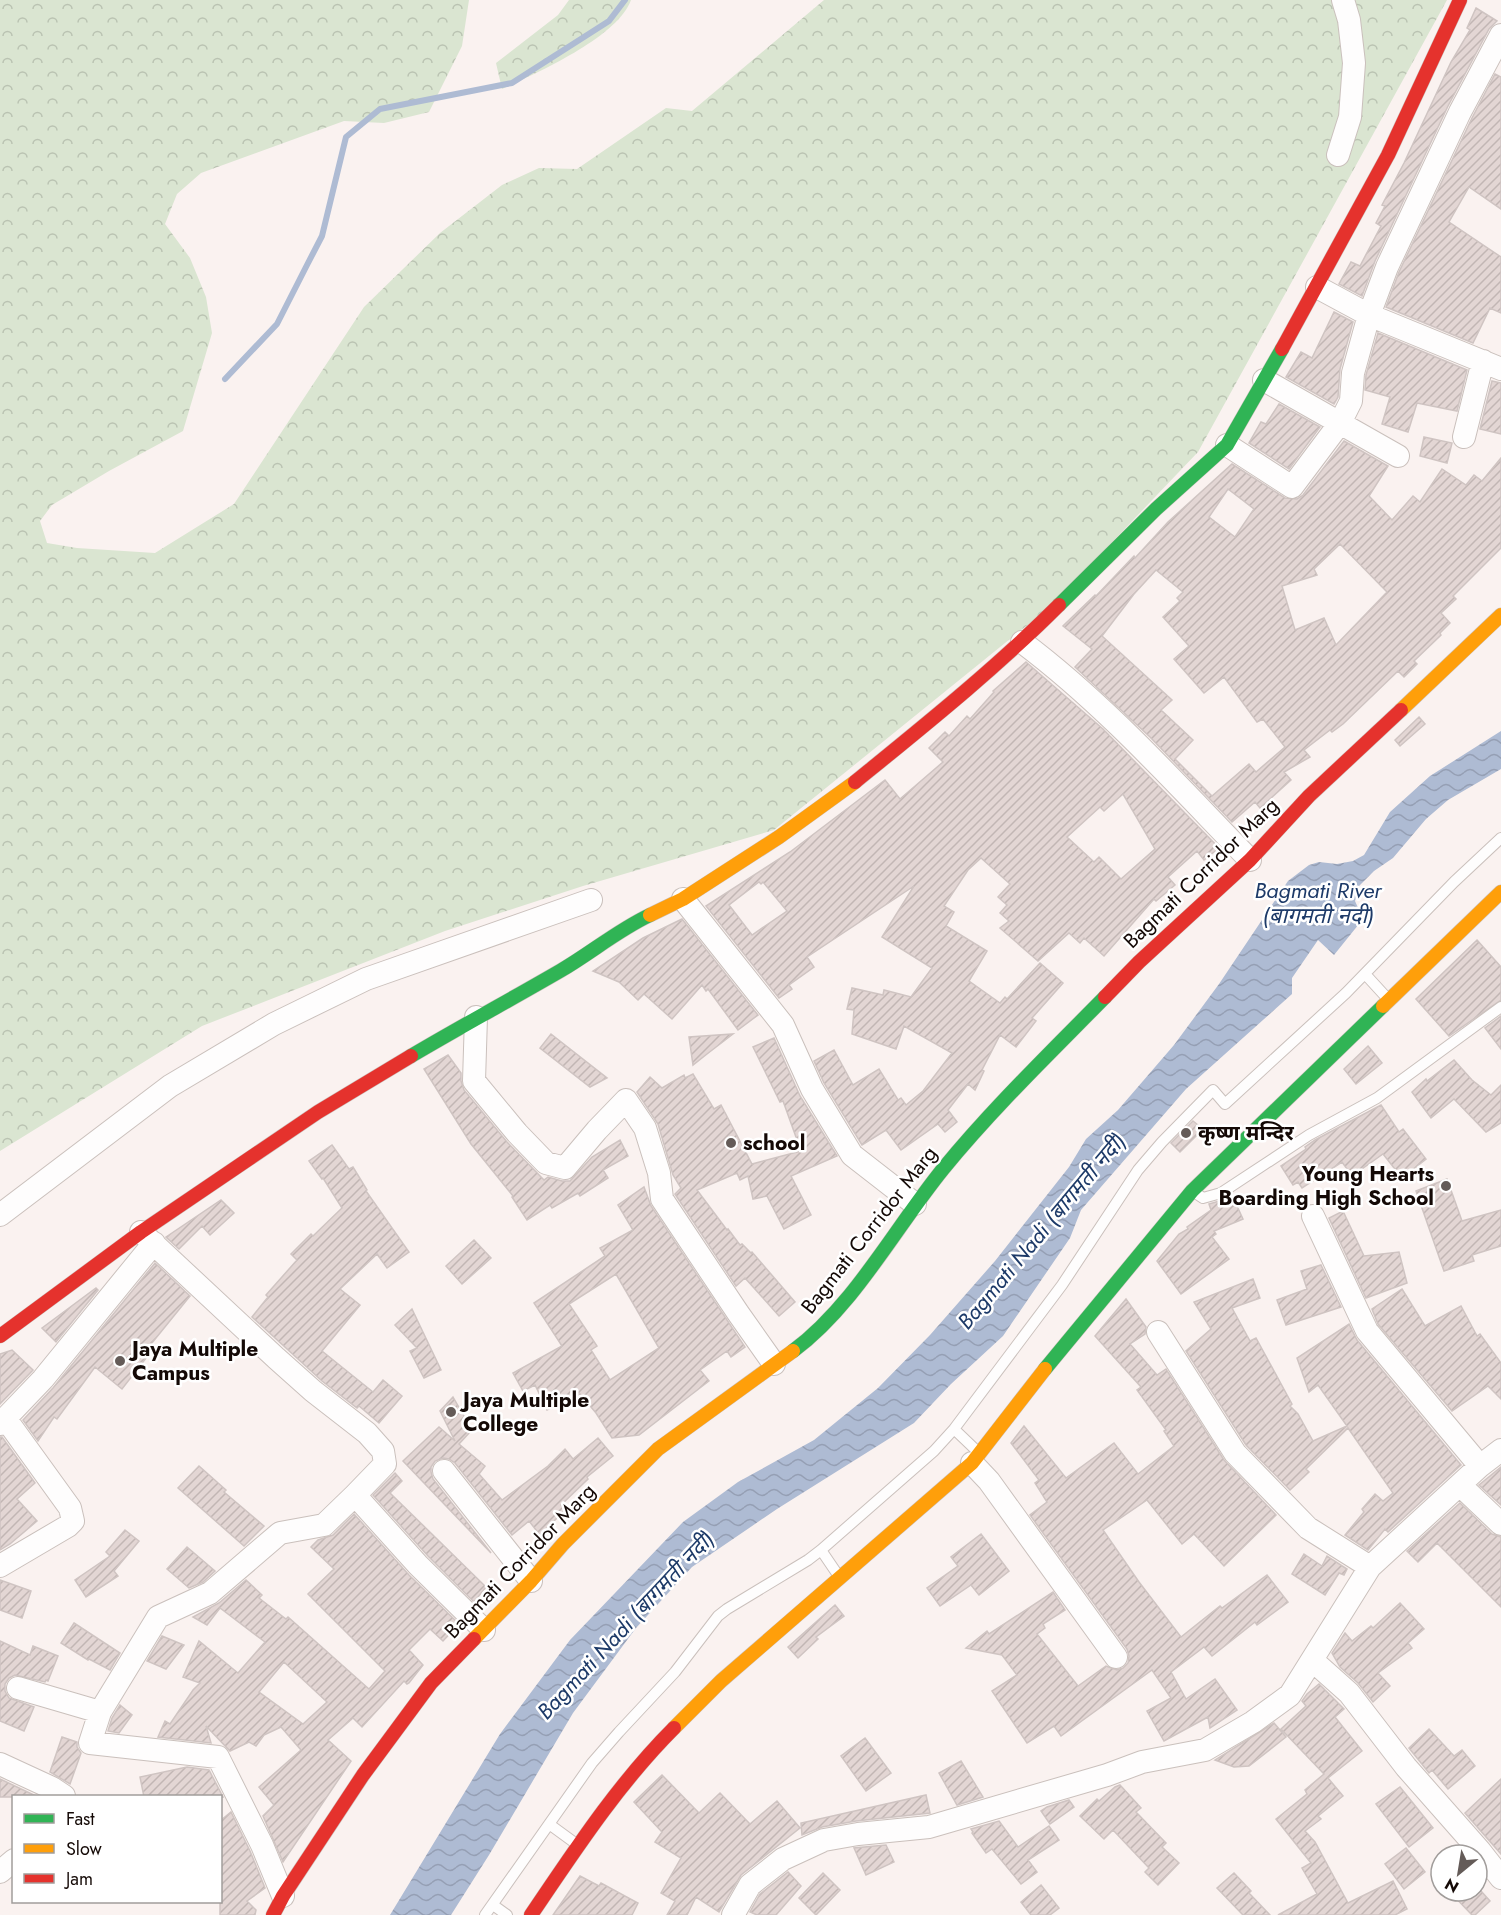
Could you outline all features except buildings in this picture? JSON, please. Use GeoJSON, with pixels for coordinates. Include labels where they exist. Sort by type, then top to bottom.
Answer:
{"type":"FeatureCollection","features":[{"type":"Feature","properties":{"kind":"street"},"geometry":{"type":"LineString","coordinates":[[1338,155],[1350,117],[1354,63],[1349,20],[1343,0]]}},
{"type":"Feature","properties":{"kind":"street"},"geometry":{"type":"LineString","coordinates":[[0,1336],[147,1238],[318,1112],[476,1017],[562,970],[634,922],[683,899],[779,837],[851,785],[933,719],[1022,642],[1156,509],[1227,445],[1317,287],[1388,155],[1460,0]]}},
{"type":"Feature","properties":{"kind":"street"},"geometry":{"type":"LineString","coordinates":[[1227,445],[1292,487],[1340,423],[1351,401],[1353,373],[1369,315],[1387,267],[1455,123],[1501,35]]}},
{"type":"Feature","properties":{"kind":"street"},"geometry":{"type":"LineString","coordinates":[[1317,287],[1369,315],[1492,365],[1464,437]]}},
{"type":"Feature","properties":{"kind":"street"},"geometry":{"type":"LineString","coordinates":[[1264,380],[1398,456]]}},
{"type":"Feature","properties":{"kind":"street","name":"Bagmati Corridor Marg"},"geometry":{"type":"LineString","coordinates":[[278,1905],[363,1775],[431,1683],[531,1581],[563,1544],[658,1449],[810,1337],[841,1305],[943,1169],[1034,1071],[1139,962],[1250,860],[1309,796],[1501,615]]}},
{"type":"Feature","properties":{"kind":"street"},"geometry":{"type":"LineString","coordinates":[[1022,642],[1051,664],[1149,756],[1250,860]]}},
{"type":"Feature","properties":{"kind":"street"},"geometry":{"type":"LineString","coordinates":[[531,1915],[622,1787],[664,1738],[722,1681],[976,1458],[1059,1351],[1192,1191],[1501,892]]}},
{"type":"Feature","properties":{"kind":"street"},"geometry":{"type":"LineString","coordinates":[[683,899],[783,1025],[812,1089],[852,1155],[915,1204]]}},
{"type":"Feature","properties":{"kind":"street"},"geometry":{"type":"LineString","coordinates":[[0,1215],[170,1086],[274,1024],[366,979],[591,900]]}},
{"type":"Feature","properties":{"kind":"street"},"geometry":{"type":"LineString","coordinates":[[476,1017],[474,1081],[517,1133],[546,1163],[565,1168],[626,1100],[645,1128],[659,1173],[662,1198],[774,1364]]}},
{"type":"Feature","properties":{"kind":"street"},"geometry":{"type":"LineString","coordinates":[[1313,1216],[1367,1331],[1480,1466]]}},
{"type":"Feature","properties":{"kind":"street"},"geometry":{"type":"LineString","coordinates":[[0,1566],[73,1521],[70,1508],[3,1421],[43,1379],[147,1238]]}},
{"type":"Feature","properties":{"kind":"street"},"geometry":{"type":"LineString","coordinates":[[147,1238],[313,1391],[367,1433],[383,1451],[386,1464],[324,1525],[280,1533],[210,1593],[158,1617],[99,1712],[90,1743],[218,1757],[262,1845],[278,1905]]}},
{"type":"Feature","properties":{"kind":"street"},"geometry":{"type":"LineString","coordinates":[[1158,1332],[1235,1453],[1308,1528],[1370,1567]]}},
{"type":"Feature","properties":{"kind":"street"},"geometry":{"type":"LineString","coordinates":[[733,1915],[750,1885],[783,1859],[824,1840],[929,1827],[1143,1762],[1205,1750],[1253,1722],[1290,1695],[1370,1567],[1480,1466],[1501,1450]]}},
{"type":"Feature","properties":{"kind":"street"},"geometry":{"type":"LineString","coordinates":[[976,1458],[988,1481],[1116,1657]]}},
{"type":"Feature","properties":{"kind":"street"},"geometry":{"type":"LineString","coordinates":[[444,1471],[531,1581]]}},
{"type":"Feature","properties":{"kind":"street"},"geometry":{"type":"LineString","coordinates":[[1460,1485],[1501,1524]]}},
{"type":"Feature","properties":{"kind":"street"},"geometry":{"type":"LineString","coordinates":[[355,1495],[417,1565],[484,1630]]}},
{"type":"Feature","properties":{"kind":"street"},"geometry":{"type":"LineString","coordinates":[[1312,1660],[1349,1693],[1406,1767],[1501,1878]]}},
{"type":"Feature","properties":{"kind":"street"},"geometry":{"type":"LineString","coordinates":[[18,1688],[99,1712]]}},
{"type":"Feature","properties":{"kind":"street"},"geometry":{"type":"LineString","coordinates":[[0,1764],[52,1788],[61,1795]]}},
{"type":"Feature","properties":{"kind":"street"},"geometry":{"type":"LineString","coordinates":[[0,1872],[12,1862]]}},
{"type":"Feature","properties":{"kind":"lane"},"geometry":{"type":"LineString","coordinates":[[485,1915],[592,1764],[675,1672],[718,1616],[821,1550],[934,1451],[954,1429],[1062,1285],[1138,1170],[1162,1142],[1213,1090],[1225,1104],[1365,974],[1454,882],[1501,838]]}},
{"type":"Feature","properties":{"kind":"lane"},"geometry":{"type":"LineString","coordinates":[[1365,974],[1389,1000]]}},
{"type":"Feature","properties":{"kind":"lane"},"geometry":{"type":"LineString","coordinates":[[1192,1191],[1203,1198],[1221,1192],[1308,1135],[1377,1098],[1501,1007]]}},
{"type":"Feature","properties":{"kind":"lane"},"geometry":{"type":"LineString","coordinates":[[954,1429],[976,1458]]}},
{"type":"Feature","properties":{"kind":"lane"},"geometry":{"type":"LineString","coordinates":[[821,1550],[840,1577]]}},
{"type":"Feature","properties":{"kind":"lane"},"geometry":{"type":"LineString","coordinates":[[549,1824],[579,1845]]}},
{"type":"Feature","properties":{"kind":"lane"},"geometry":{"type":"LineString","coordinates":[[493,1905],[507,1915]]}},
{"type":"Feature","properties":{"kind":"green space"},"geometry":{"type":"Polygon","coordinates":[[[0,0],[469,0],[462,46],[429,112],[384,123],[344,121],[201,173],[177,194],[165,224],[190,258],[206,297],[212,333],[183,431],[52,505],[40,521],[47,543],[77,548],[155,553],[234,504],[364,307],[440,233],[502,185],[539,168],[577,169],[666,108],[692,111],[824,0],[1447,0],[1198,452],[1052,605],[774,830],[583,886],[445,931],[202,1026],[0,1151],[0,0]]]}},
{"type":"Feature","properties":{"kind":"green space"},"geometry":{"type":"Polygon","coordinates":[[[569,0],[631,0],[623,14],[594,40],[555,64],[502,89],[496,63],[558,15],[569,0]]]}},
{"type":"Feature","properties":{"kind":"water","name":"Bagmati River (बागमती नदी)"},"geometry":{"type":"Polygon","coordinates":[[[1501,731],[1501,769],[1448,800],[1426,819],[1393,858],[1374,871],[1359,886],[1355,901],[1363,919],[1334,955],[1318,940],[1292,978],[1292,994],[1186,1089],[1081,1210],[1070,1238],[1003,1336],[951,1384],[914,1423],[777,1509],[692,1567],[636,1628],[573,1713],[451,1915],[390,1915],[500,1734],[570,1640],[683,1522],[738,1482],[814,1440],[878,1388],[930,1335],[995,1261],[1069,1167],[1086,1139],[1118,1110],[1174,1045],[1219,984],[1288,881],[1309,865],[1319,862],[1337,864],[1353,861],[1364,855],[1390,812],[1430,776],[1501,731]]]}},
{"type":"Feature","properties":{"kind":"waterway"},"geometry":{"type":"LineString","coordinates":[[225,379],[277,324],[322,236],[346,137],[380,109],[512,83],[609,21],[625,0]]}},
{"type":"Feature","properties":{"kind":"traffic: fast"},"geometry":{"type":"LineString","coordinates":[[1059,605],[1156,509],[1227,445],[1282,349]]}},
{"type":"Feature","properties":{"kind":"traffic: fast"},"geometry":{"type":"LineString","coordinates":[[411,1056],[560,971],[650,915]]}},
{"type":"Feature","properties":{"kind":"traffic: fast"},"geometry":{"type":"LineString","coordinates":[[793,1351],[815,1333],[855,1289],[925,1192],[962,1146],[1105,997]]}},
{"type":"Feature","properties":{"kind":"traffic: fast"},"geometry":{"type":"LineString","coordinates":[[1045,1369],[1192,1191],[1383,1006]]}},
{"type":"Feature","properties":{"kind":"traffic: slow"},"geometry":{"type":"LineString","coordinates":[[1401,710],[1501,615]]}},
{"type":"Feature","properties":{"kind":"traffic: slow"},"geometry":{"type":"LineString","coordinates":[[650,915],[683,899],[779,837],[855,782]]}},
{"type":"Feature","properties":{"kind":"traffic: slow"},"geometry":{"type":"LineString","coordinates":[[1383,1006],[1501,892]]}},
{"type":"Feature","properties":{"kind":"traffic: slow"},"geometry":{"type":"LineString","coordinates":[[474,1639],[531,1581],[563,1544],[658,1449],[793,1351]]}},
{"type":"Feature","properties":{"kind":"traffic: slow"},"geometry":{"type":"LineString","coordinates":[[674,1728],[721,1681],[972,1463],[1045,1369]]}},
{"type":"Feature","properties":{"kind":"traffic: jam"},"geometry":{"type":"LineString","coordinates":[[1282,349],[1388,155],[1460,0]]}},
{"type":"Feature","properties":{"kind":"traffic: jam"},"geometry":{"type":"LineString","coordinates":[[855,782],[985,674],[1059,605]]}},
{"type":"Feature","properties":{"kind":"traffic: jam"},"geometry":{"type":"LineString","coordinates":[[1105,997],[1139,962],[1250,860],[1309,796],[1401,710]]}},
{"type":"Feature","properties":{"kind":"traffic: jam"},"geometry":{"type":"LineString","coordinates":[[0,1336],[141,1232],[318,1112],[411,1056]]}},
{"type":"Feature","properties":{"kind":"traffic: jam"},"geometry":{"type":"LineString","coordinates":[[273,1915],[283,1896],[363,1775],[431,1683],[474,1639]]}},
{"type":"Feature","properties":{"kind":"traffic: jam"},"geometry":{"type":"LineString","coordinates":[[531,1915],[616,1795],[674,1728]]}},
{"type":"Feature","properties":{"kind":"place","name":"कृष्ण मन्दिर"},"geometry":{"type":"Point","coordinates":[1186,1133]}},
{"type":"Feature","properties":{"kind":"place","name":"school"},"geometry":{"type":"Point","coordinates":[731,1143]}},
{"type":"Feature","properties":{"kind":"place","name":"Young Hearts Boarding High School"},"geometry":{"type":"Point","coordinates":[1446,1186]}},
{"type":"Feature","properties":{"kind":"place","name":"Jaya Multiple Campus"},"geometry":{"type":"Point","coordinates":[120,1361]}},
{"type":"Feature","properties":{"kind":"place","name":"Jaya Multiple College"},"geometry":{"type":"Point","coordinates":[451,1412]}},
{"type":"Feature","properties":{"kind":"water label","name":"Bagmati Nadi (बागमती नदी)"},"geometry":{"type":"Point","coordinates":[1041,1231]}},
{"type":"Feature","properties":{"kind":"water label","name":"Bagmati Nadi (बागमती नदी)"},"geometry":{"type":"Point","coordinates":[625,1625]}}]}
